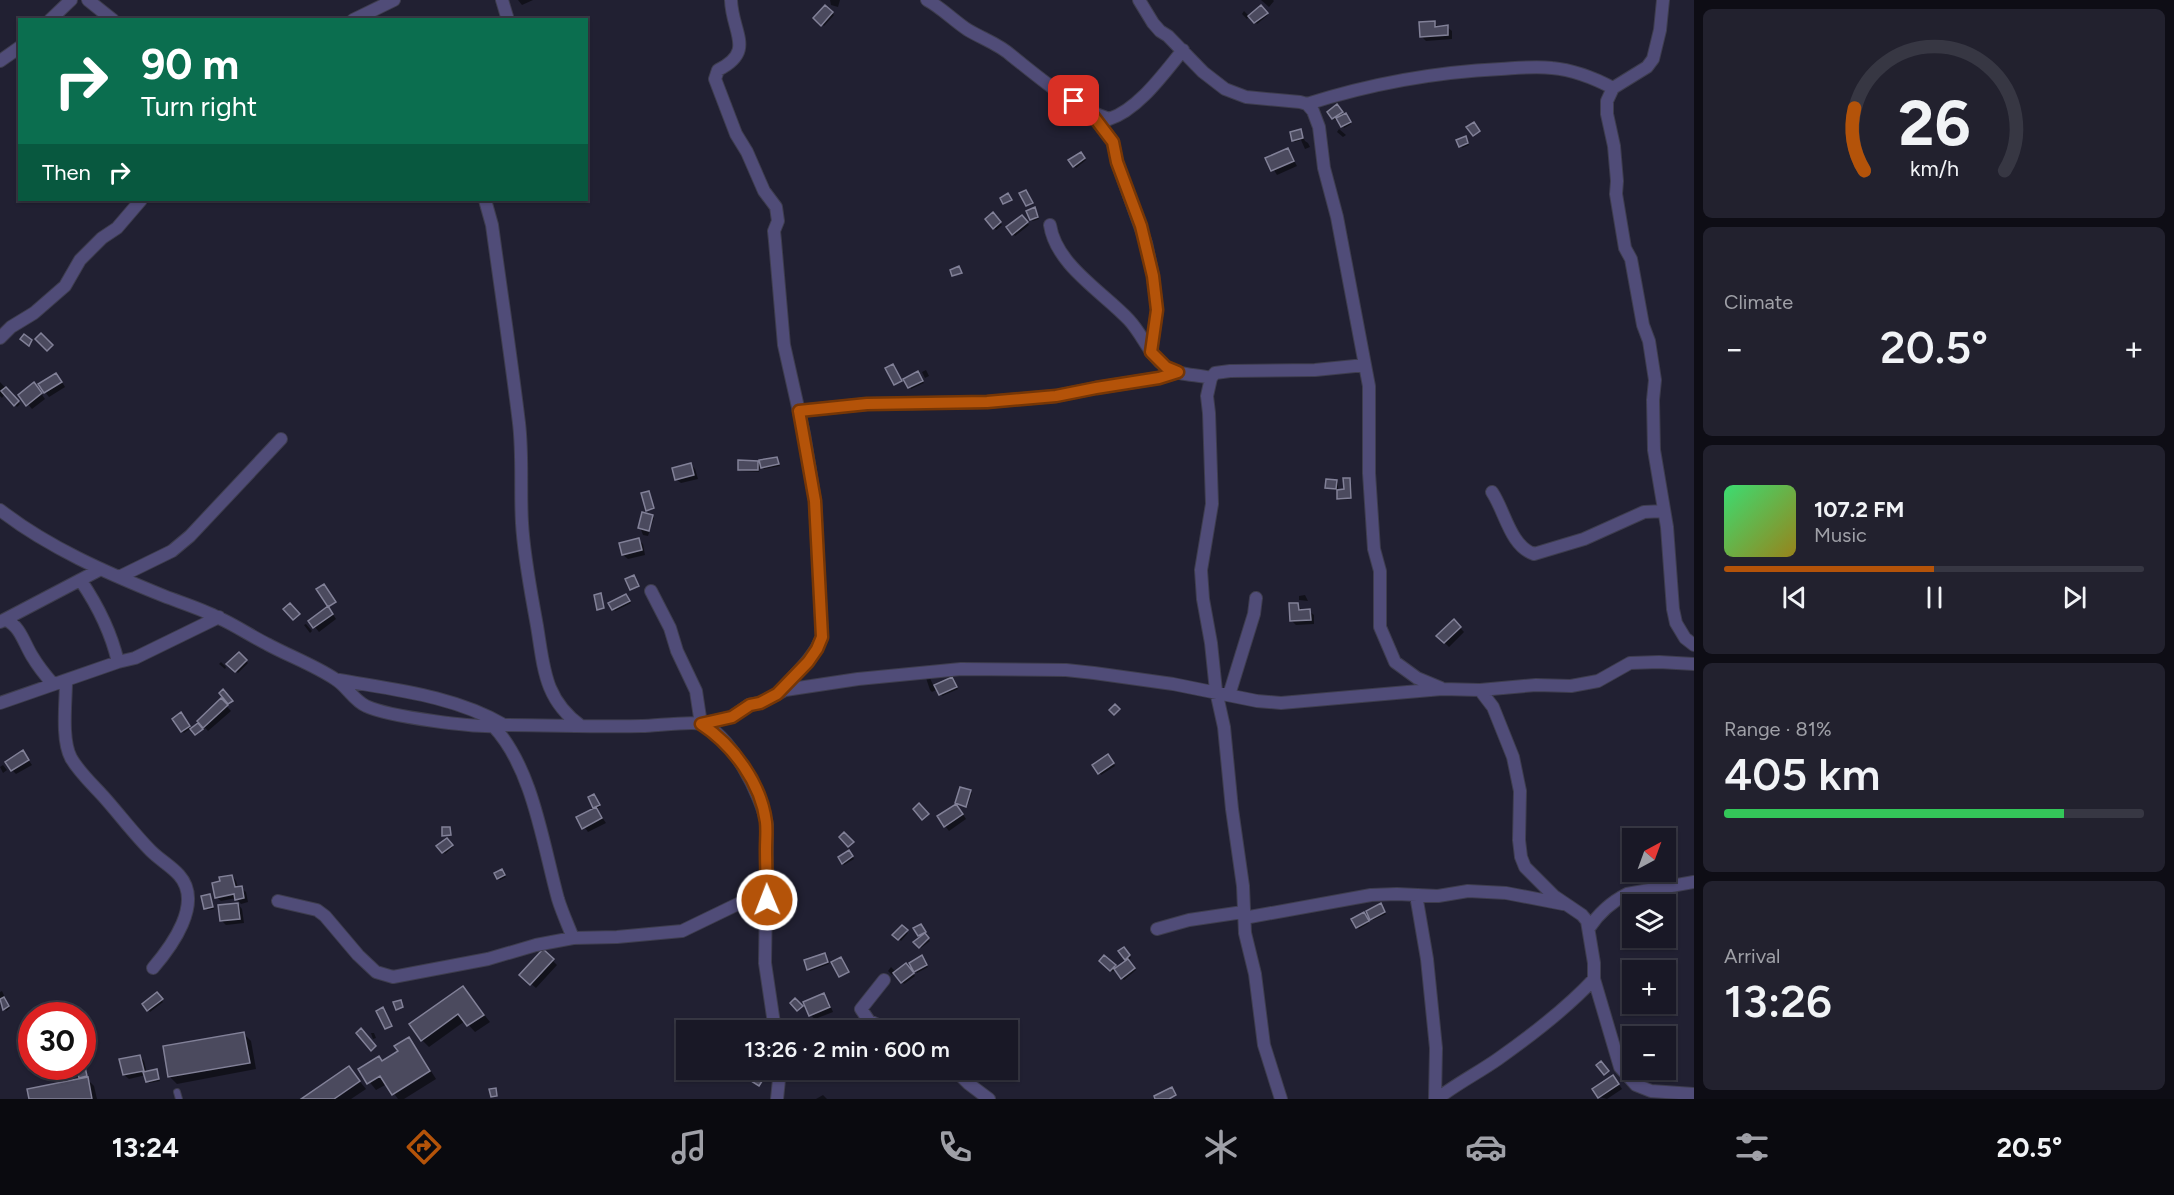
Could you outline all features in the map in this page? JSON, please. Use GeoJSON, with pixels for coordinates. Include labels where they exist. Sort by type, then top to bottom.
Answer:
{"type":"FeatureCollection","features":[{"type":"Feature","properties":{"kind":"street"},"geometry":{"type":"LineString","coordinates":[[52,18],[71,0]]}},
{"type":"Feature","properties":{"kind":"street"},"geometry":{"type":"LineString","coordinates":[[88,0],[110,18]]}},
{"type":"Feature","properties":{"kind":"street"},"geometry":{"type":"LineString","coordinates":[[357,18],[394,0]]}},
{"type":"Feature","properties":{"kind":"street"},"geometry":{"type":"LineString","coordinates":[[502,0],[507,18]]}},
{"type":"Feature","properties":{"kind":"street"},"geometry":{"type":"LineString","coordinates":[[731,0],[740,50],[735,60],[716,73],[715,79],[736,134],[778,214],[774,231],[784,345],[799,411],[815,501],[822,637],[808,662],[777,694]]}},
{"type":"Feature","properties":{"kind":"street"},"geometry":{"type":"LineString","coordinates":[[927,0],[969,31],[999,46],[1091,113],[1109,119],[1127,110],[1153,87],[1183,50]]}},
{"type":"Feature","properties":{"kind":"street"},"geometry":{"type":"LineString","coordinates":[[1139,0],[1160,31],[1183,50],[1203,72],[1217,84],[1246,97],[1307,104],[1421,76],[1481,70],[1554,68],[1591,77],[1613,88]]}},
{"type":"Feature","properties":{"kind":"street"},"geometry":{"type":"LineString","coordinates":[[1662,0],[1660,30],[1653,58],[1647,67],[1613,88],[1607,101],[1607,114],[1614,146],[1616,194],[1625,248],[1631,259],[1655,380],[1653,437],[1667,527],[1673,609],[1676,623],[1685,638],[1694,645]]}},
{"type":"Feature","properties":{"kind":"street"},"geometry":{"type":"LineString","coordinates":[[0,61],[18,48]]}},
{"type":"Feature","properties":{"kind":"street"},"geometry":{"type":"LineString","coordinates":[[1307,104],[1313,111],[1319,127],[1324,168],[1334,207],[1369,386],[1369,473],[1374,549],[1380,572],[1380,627],[1395,662],[1418,678],[1442,689]]}},
{"type":"Feature","properties":{"kind":"street"},"geometry":{"type":"LineString","coordinates":[[1091,113],[1113,142],[1117,162],[1146,243],[1157,310],[1151,352]]}},
{"type":"Feature","properties":{"kind":"street"},"geometry":{"type":"LineString","coordinates":[[0,338],[65,286],[80,260],[102,238],[117,228],[140,201]]}},
{"type":"Feature","properties":{"kind":"street"},"geometry":{"type":"LineString","coordinates":[[485,201],[492,225],[519,425],[522,521],[527,573],[540,651],[549,688],[559,705],[581,726]]}},
{"type":"Feature","properties":{"kind":"street"},"geometry":{"type":"LineString","coordinates":[[1050,225],[1051,235],[1064,256],[1082,277],[1131,322],[1151,352],[1166,367],[1178,372],[1211,378]]}},
{"type":"Feature","properties":{"kind":"street"},"geometry":{"type":"LineString","coordinates":[[1281,1099],[1264,1045],[1259,1015],[1255,974],[1244,915],[1243,886],[1224,727],[1216,692],[1203,598],[1201,570],[1203,548],[1212,514],[1207,396],[1211,378],[1215,373],[1316,370],[1365,365]]}},
{"type":"Feature","properties":{"kind":"street"},"geometry":{"type":"LineString","coordinates":[[799,411],[867,404],[987,402],[1056,396],[1159,378],[1178,372]]}},
{"type":"Feature","properties":{"kind":"street"},"geometry":{"type":"LineString","coordinates":[[119,577],[172,550],[190,536],[281,439]]}},
{"type":"Feature","properties":{"kind":"street"},"geometry":{"type":"LineString","coordinates":[[1492,492],[1522,547],[1534,554],[1584,539],[1644,512],[1664,511]]}},
{"type":"Feature","properties":{"kind":"street"},"geometry":{"type":"LineString","coordinates":[[0,510],[36,534],[101,569],[219,617],[338,680],[365,706],[435,721],[499,726],[701,724],[732,717],[750,705],[760,703],[784,690],[858,679],[961,669],[1085,672],[1281,703],[1442,689],[1480,690],[1536,685],[1570,686],[1609,676],[1630,663],[1694,664]]}},
{"type":"Feature","properties":{"kind":"street"},"geometry":{"type":"LineString","coordinates":[[3,621],[101,569]]}},
{"type":"Feature","properties":{"kind":"street"},"geometry":{"type":"LineString","coordinates":[[81,580],[101,613],[113,640],[118,662]]}},
{"type":"Feature","properties":{"kind":"street"},"geometry":{"type":"LineString","coordinates":[[651,591],[670,628],[677,651],[696,691],[701,724],[722,739],[737,757],[756,790],[764,812],[767,825],[765,963],[774,1020]]}},
{"type":"Feature","properties":{"kind":"street"},"geometry":{"type":"LineString","coordinates":[[1229,695],[1254,614],[1256,598]]}},
{"type":"Feature","properties":{"kind":"street"},"geometry":{"type":"LineString","coordinates":[[0,702],[135,658],[219,617]]}},
{"type":"Feature","properties":{"kind":"street"},"geometry":{"type":"LineString","coordinates":[[3,621],[13,623],[32,656],[59,682],[65,738],[70,757],[129,828],[179,875],[186,889],[188,904],[181,928],[165,954],[153,968]]}},
{"type":"Feature","properties":{"kind":"street"},"geometry":{"type":"LineString","coordinates":[[338,680],[440,698],[486,715],[499,726],[519,765],[548,856],[558,901],[573,938]]}},
{"type":"Feature","properties":{"kind":"street"},"geometry":{"type":"LineString","coordinates":[[1480,690],[1494,707],[1514,757],[1520,791],[1519,840],[1525,867],[1587,921],[1594,963],[1594,979],[1620,1067],[1636,1085],[1651,1091],[1694,1094]]}},
{"type":"Feature","properties":{"kind":"street"},"geometry":{"type":"LineString","coordinates":[[1589,928],[1598,915],[1627,894],[1694,882]]}},
{"type":"Feature","properties":{"kind":"street"},"geometry":{"type":"LineString","coordinates":[[1156,930],[1189,920],[1244,915],[1371,896],[1438,896],[1468,891],[1490,892],[1565,904]]}},
{"type":"Feature","properties":{"kind":"street"},"geometry":{"type":"LineString","coordinates":[[1416,895],[1436,1048],[1436,1099]]}},
{"type":"Feature","properties":{"kind":"street"},"geometry":{"type":"LineString","coordinates":[[278,901],[317,910],[325,916],[358,955],[376,972],[386,976],[411,974],[488,959],[536,945],[573,938],[617,937],[681,931],[742,902],[759,902],[767,907]]}},
{"type":"Feature","properties":{"kind":"street"},"geometry":{"type":"LineString","coordinates":[[1436,1099],[1537,1030],[1581,994],[1594,979]]}},
{"type":"Feature","properties":{"kind":"street"},"geometry":{"type":"LineString","coordinates":[[868,1020],[861,1009],[884,980]]}},
{"type":"Feature","properties":{"kind":"street"},"geometry":{"type":"LineString","coordinates":[[777,1099],[779,1080]]}},
{"type":"Feature","properties":{"kind":"street"},"geometry":{"type":"LineString","coordinates":[[965,1080],[989,1099]]}},
{"type":"Feature","properties":{"kind":"building"},"geometry":{"type":"Polygon","coordinates":[[[825,5],[833,12],[821,26],[813,18],[825,5]]]}},
{"type":"Feature","properties":{"kind":"building"},"geometry":{"type":"Polygon","coordinates":[[[1261,5],[1268,13],[1254,23],[1248,16],[1261,5]]]}},
{"type":"Feature","properties":{"kind":"building"},"geometry":{"type":"Polygon","coordinates":[[[1435,21],[1435,27],[1448,25],[1448,35],[1420,37],[1419,22],[1435,21]]]}},
{"type":"Feature","properties":{"kind":"building"},"geometry":{"type":"Polygon","coordinates":[[[1337,104],[1343,112],[1332,119],[1327,112],[1337,104]]]}},
{"type":"Feature","properties":{"kind":"building"},"geometry":{"type":"Polygon","coordinates":[[[1346,113],[1351,122],[1341,127],[1336,118],[1346,113]]]}},
{"type":"Feature","properties":{"kind":"building"},"geometry":{"type":"Polygon","coordinates":[[[1474,122],[1480,131],[1473,136],[1466,127],[1474,122]]]}},
{"type":"Feature","properties":{"kind":"building"},"geometry":{"type":"Polygon","coordinates":[[[1301,129],[1303,138],[1292,141],[1290,132],[1301,129]]]}},
{"type":"Feature","properties":{"kind":"building"},"geometry":{"type":"Polygon","coordinates":[[[1466,136],[1468,143],[1459,147],[1456,140],[1466,136]]]}},
{"type":"Feature","properties":{"kind":"building"},"geometry":{"type":"Polygon","coordinates":[[[1288,148],[1294,161],[1271,171],[1265,158],[1288,148]]]}},
{"type":"Feature","properties":{"kind":"building"},"geometry":{"type":"Polygon","coordinates":[[[1081,152],[1085,158],[1073,167],[1068,160],[1081,152]]]}},
{"type":"Feature","properties":{"kind":"building"},"geometry":{"type":"Polygon","coordinates":[[[1026,190],[1033,203],[1026,206],[1019,193],[1026,190]]]}},
{"type":"Feature","properties":{"kind":"building"},"geometry":{"type":"Polygon","coordinates":[[[1008,193],[1012,200],[1003,204],[1000,198],[1008,193]]]}},
{"type":"Feature","properties":{"kind":"building"},"geometry":{"type":"Polygon","coordinates":[[[1035,207],[1038,217],[1030,220],[1026,211],[1035,207]]]}},
{"type":"Feature","properties":{"kind":"building"},"geometry":{"type":"Polygon","coordinates":[[[993,212],[1001,222],[993,229],[985,219],[993,212]]]}},
{"type":"Feature","properties":{"kind":"building"},"geometry":{"type":"Polygon","coordinates":[[[1022,215],[1028,222],[1012,235],[1006,227],[1022,215]]]}},
{"type":"Feature","properties":{"kind":"building"},"geometry":{"type":"Polygon","coordinates":[[[959,266],[962,273],[952,276],[950,270],[959,266]]]}},
{"type":"Feature","properties":{"kind":"building"},"geometry":{"type":"Polygon","coordinates":[[[41,333],[53,345],[47,351],[35,339],[41,333]]]}},
{"type":"Feature","properties":{"kind":"building"},"geometry":{"type":"Polygon","coordinates":[[[24,334],[32,340],[29,346],[20,339],[24,334]]]}},
{"type":"Feature","properties":{"kind":"building"},"geometry":{"type":"Polygon","coordinates":[[[893,364],[902,381],[894,385],[885,368],[893,364]]]}},
{"type":"Feature","properties":{"kind":"building"},"geometry":{"type":"Polygon","coordinates":[[[918,371],[923,381],[908,388],[903,379],[918,371]]]}},
{"type":"Feature","properties":{"kind":"building"},"geometry":{"type":"Polygon","coordinates":[[[56,373],[62,382],[44,393],[38,384],[56,373]]]}},
{"type":"Feature","properties":{"kind":"building"},"geometry":{"type":"Polygon","coordinates":[[[34,382],[42,393],[26,406],[18,395],[34,382]]]}},
{"type":"Feature","properties":{"kind":"building"},"geometry":{"type":"Polygon","coordinates":[[[6,387],[19,401],[14,406],[1,391],[6,387]]]}},
{"type":"Feature","properties":{"kind":"building"},"geometry":{"type":"Polygon","coordinates":[[[777,457],[779,464],[761,468],[759,460],[777,457]]]}},
{"type":"Feature","properties":{"kind":"building"},"geometry":{"type":"Polygon","coordinates":[[[738,460],[758,461],[758,470],[738,470],[738,460]]]}},
{"type":"Feature","properties":{"kind":"building"},"geometry":{"type":"Polygon","coordinates":[[[691,463],[694,475],[675,480],[672,468],[691,463]]]}},
{"type":"Feature","properties":{"kind":"building"},"geometry":{"type":"Polygon","coordinates":[[[1343,478],[1350,478],[1351,498],[1337,499],[1337,490],[1344,489],[1343,478]]]}},
{"type":"Feature","properties":{"kind":"building"},"geometry":{"type":"Polygon","coordinates":[[[1326,479],[1337,480],[1336,489],[1325,488],[1326,479]]]}},
{"type":"Feature","properties":{"kind":"building"},"geometry":{"type":"Polygon","coordinates":[[[649,491],[654,508],[646,511],[641,493],[649,491]]]}},
{"type":"Feature","properties":{"kind":"building"},"geometry":{"type":"Polygon","coordinates":[[[642,512],[653,515],[649,531],[638,528],[642,512]]]}},
{"type":"Feature","properties":{"kind":"building"},"geometry":{"type":"Polygon","coordinates":[[[639,538],[642,550],[622,555],[619,543],[639,538]]]}},
{"type":"Feature","properties":{"kind":"building"},"geometry":{"type":"Polygon","coordinates":[[[634,575],[639,586],[630,590],[625,579],[634,575]]]}},
{"type":"Feature","properties":{"kind":"building"},"geometry":{"type":"Polygon","coordinates":[[[324,584],[336,602],[328,607],[316,589],[324,584]]]}},
{"type":"Feature","properties":{"kind":"building"},"geometry":{"type":"Polygon","coordinates":[[[601,593],[604,608],[597,610],[594,595],[601,593]]]}},
{"type":"Feature","properties":{"kind":"building"},"geometry":{"type":"Polygon","coordinates":[[[626,594],[630,601],[612,610],[608,603],[626,594]]]}},
{"type":"Feature","properties":{"kind":"building"},"geometry":{"type":"Polygon","coordinates":[[[290,603],[300,614],[293,620],[283,609],[290,603]]]}},
{"type":"Feature","properties":{"kind":"building"},"geometry":{"type":"Polygon","coordinates":[[[1289,603],[1298,603],[1299,610],[1310,609],[1311,620],[1290,621],[1289,603]]]}},
{"type":"Feature","properties":{"kind":"building"},"geometry":{"type":"Polygon","coordinates":[[[328,606],[333,614],[313,628],[308,621],[328,606]]]}},
{"type":"Feature","properties":{"kind":"building"},"geometry":{"type":"Polygon","coordinates":[[[1454,619],[1461,627],[1444,643],[1436,636],[1454,619]]]}},
{"type":"Feature","properties":{"kind":"building"},"geometry":{"type":"Polygon","coordinates":[[[239,652],[247,660],[235,672],[226,664],[239,652]]]}},
{"type":"Feature","properties":{"kind":"building"},"geometry":{"type":"Polygon","coordinates":[[[952,677],[957,687],[939,695],[934,685],[952,677]]]}},
{"type":"Feature","properties":{"kind":"building"},"geometry":{"type":"Polygon","coordinates":[[[223,689],[233,701],[228,704],[219,693],[223,689]]]}},
{"type":"Feature","properties":{"kind":"building"},"geometry":{"type":"Polygon","coordinates":[[[221,698],[228,705],[203,728],[197,721],[221,698]]]}},
{"type":"Feature","properties":{"kind":"building"},"geometry":{"type":"Polygon","coordinates":[[[1115,704],[1120,709],[1114,715],[1109,710],[1115,704]]]}},
{"type":"Feature","properties":{"kind":"building"},"geometry":{"type":"Polygon","coordinates":[[[181,712],[190,726],[181,732],[172,719],[181,712]]]}},
{"type":"Feature","properties":{"kind":"building"},"geometry":{"type":"Polygon","coordinates":[[[198,723],[203,729],[195,735],[190,729],[198,723]]]}},
{"type":"Feature","properties":{"kind":"building"},"geometry":{"type":"Polygon","coordinates":[[[23,750],[29,760],[11,771],[5,762],[23,750]]]}},
{"type":"Feature","properties":{"kind":"building"},"geometry":{"type":"Polygon","coordinates":[[[1108,754],[1114,763],[1098,774],[1092,765],[1108,754]]]}},
{"type":"Feature","properties":{"kind":"building"},"geometry":{"type":"Polygon","coordinates":[[[960,787],[971,790],[966,807],[955,803],[960,787]]]}},
{"type":"Feature","properties":{"kind":"building"},"geometry":{"type":"Polygon","coordinates":[[[594,794],[600,805],[593,808],[588,797],[594,794]]]}},
{"type":"Feature","properties":{"kind":"building"},"geometry":{"type":"Polygon","coordinates":[[[919,803],[929,814],[922,820],[913,809],[919,803]]]}},
{"type":"Feature","properties":{"kind":"building"},"geometry":{"type":"Polygon","coordinates":[[[956,804],[963,814],[944,827],[937,816],[956,804]]]}},
{"type":"Feature","properties":{"kind":"building"},"geometry":{"type":"Polygon","coordinates":[[[596,807],[602,818],[582,829],[576,817],[596,807]]]}},
{"type":"Feature","properties":{"kind":"building"},"geometry":{"type":"Polygon","coordinates":[[[442,827],[450,827],[451,835],[442,836],[442,827]]]}},
{"type":"Feature","properties":{"kind":"building"},"geometry":{"type":"Polygon","coordinates":[[[844,832],[854,842],[848,847],[839,837],[844,832]]]}},
{"type":"Feature","properties":{"kind":"building"},"geometry":{"type":"Polygon","coordinates":[[[447,838],[453,845],[442,853],[436,846],[447,838]]]}},
{"type":"Feature","properties":{"kind":"building"},"geometry":{"type":"Polygon","coordinates":[[[849,850],[853,856],[842,864],[838,857],[849,850]]]}},
{"type":"Feature","properties":{"kind":"building"},"geometry":{"type":"Polygon","coordinates":[[[502,869],[505,875],[497,879],[494,873],[502,869]]]}},
{"type":"Feature","properties":{"kind":"building"},"geometry":{"type":"Polygon","coordinates":[[[232,875],[235,887],[242,886],[244,898],[235,900],[234,894],[215,898],[212,883],[220,881],[219,877],[232,875]]]}},
{"type":"Feature","properties":{"kind":"building"},"geometry":{"type":"Polygon","coordinates":[[[210,894],[213,907],[204,909],[201,896],[210,894]]]}},
{"type":"Feature","properties":{"kind":"building"},"geometry":{"type":"Polygon","coordinates":[[[238,903],[240,919],[220,921],[218,905],[238,903]]]}},
{"type":"Feature","properties":{"kind":"building"},"geometry":{"type":"Polygon","coordinates":[[[1381,903],[1385,912],[1370,920],[1366,911],[1381,903]]]}},
{"type":"Feature","properties":{"kind":"building"},"geometry":{"type":"Polygon","coordinates":[[[1364,912],[1369,921],[1356,928],[1351,919],[1364,912]]]}},
{"type":"Feature","properties":{"kind":"building"},"geometry":{"type":"Polygon","coordinates":[[[921,924],[926,932],[918,936],[913,928],[921,924]]]}},
{"type":"Feature","properties":{"kind":"building"},"geometry":{"type":"Polygon","coordinates":[[[902,925],[908,930],[898,940],[892,935],[902,925]]]}},
{"type":"Feature","properties":{"kind":"building"},"geometry":{"type":"Polygon","coordinates":[[[925,933],[929,938],[919,948],[913,942],[925,933]]]}},
{"type":"Feature","properties":{"kind":"building"},"geometry":{"type":"Polygon","coordinates":[[[1124,947],[1130,955],[1125,960],[1118,951],[1124,947]]]}},
{"type":"Feature","properties":{"kind":"building"},"geometry":{"type":"Polygon","coordinates":[[[543,949],[554,959],[530,985],[519,975],[543,949]]]}},
{"type":"Feature","properties":{"kind":"building"},"geometry":{"type":"Polygon","coordinates":[[[825,953],[828,962],[807,970],[804,960],[825,953]]]}},
{"type":"Feature","properties":{"kind":"building"},"geometry":{"type":"Polygon","coordinates":[[[922,955],[927,965],[914,972],[909,963],[922,955]]]}},
{"type":"Feature","properties":{"kind":"building"},"geometry":{"type":"Polygon","coordinates":[[[1104,955],[1116,965],[1110,971],[1099,961],[1104,955]]]}},
{"type":"Feature","properties":{"kind":"building"},"geometry":{"type":"Polygon","coordinates":[[[841,957],[849,972],[839,977],[831,962],[841,957]]]}},
{"type":"Feature","properties":{"kind":"building"},"geometry":{"type":"Polygon","coordinates":[[[1128,959],[1135,968],[1121,979],[1114,969],[1128,959]]]}},
{"type":"Feature","properties":{"kind":"building"},"geometry":{"type":"Polygon","coordinates":[[[906,963],[914,973],[901,983],[893,973],[906,963]]]}},
{"type":"Feature","properties":{"kind":"building"},"geometry":{"type":"Polygon","coordinates":[[[463,986],[484,1015],[467,1026],[458,1014],[421,1041],[409,1024],[463,986]]]}},
{"type":"Feature","properties":{"kind":"building"},"geometry":{"type":"Polygon","coordinates":[[[157,992],[163,999],[147,1011],[142,1004],[157,992]]]}},
{"type":"Feature","properties":{"kind":"building"},"geometry":{"type":"Polygon","coordinates":[[[824,993],[830,1007],[809,1016],[803,1002],[824,993]]]}},
{"type":"Feature","properties":{"kind":"building"},"geometry":{"type":"Polygon","coordinates":[[[4,997],[9,1006],[3,1010],[0,999],[4,997]]]}},
{"type":"Feature","properties":{"kind":"building"},"geometry":{"type":"Polygon","coordinates":[[[795,998],[803,1006],[797,1011],[790,1003],[795,998]]]}},
{"type":"Feature","properties":{"kind":"building"},"geometry":{"type":"Polygon","coordinates":[[[401,1000],[403,1007],[396,1010],[393,1002],[401,1000]]]}},
{"type":"Feature","properties":{"kind":"building"},"geometry":{"type":"Polygon","coordinates":[[[383,1007],[392,1026],[385,1029],[376,1011],[383,1007]]]}},
{"type":"Feature","properties":{"kind":"building"},"geometry":{"type":"Polygon","coordinates":[[[361,1028],[376,1046],[371,1051],[356,1033],[361,1028]]]}},
{"type":"Feature","properties":{"kind":"building"},"geometry":{"type":"Polygon","coordinates":[[[244,1032],[250,1063],[168,1077],[163,1046],[244,1032]]]}},
{"type":"Feature","properties":{"kind":"building"},"geometry":{"type":"Polygon","coordinates":[[[409,1037],[430,1071],[392,1095],[380,1076],[367,1084],[358,1069],[379,1056],[382,1061],[398,1051],[394,1046],[409,1037]]]}},
{"type":"Feature","properties":{"kind":"building"},"geometry":{"type":"Polygon","coordinates":[[[140,1055],[144,1071],[123,1075],[119,1059],[140,1055]]]}},
{"type":"Feature","properties":{"kind":"building"},"geometry":{"type":"Polygon","coordinates":[[[1601,1061],[1609,1071],[1604,1075],[1596,1065],[1601,1061]]]}},
{"type":"Feature","properties":{"kind":"building"},"geometry":{"type":"Polygon","coordinates":[[[349,1066],[360,1081],[334,1099],[301,1099],[349,1066]]]}},
{"type":"Feature","properties":{"kind":"building"},"geometry":{"type":"Polygon","coordinates":[[[157,1069],[159,1079],[146,1082],[143,1072],[157,1069]]]}},
{"type":"Feature","properties":{"kind":"building"},"geometry":{"type":"Polygon","coordinates":[[[1613,1075],[1619,1084],[1598,1098],[1592,1089],[1613,1075]]]}},
{"type":"Feature","properties":{"kind":"building"},"geometry":{"type":"Polygon","coordinates":[[[73,1080],[89,1080],[92,1099],[29,1099],[27,1089],[73,1080]]]}},
{"type":"Feature","properties":{"kind":"building"},"geometry":{"type":"Polygon","coordinates":[[[750,1080],[763,1080],[759,1086],[750,1080]]]}},
{"type":"Feature","properties":{"kind":"building"},"geometry":{"type":"Polygon","coordinates":[[[1172,1087],[1176,1095],[1169,1099],[1155,1099],[1154,1096],[1172,1087]]]}},
{"type":"Feature","properties":{"kind":"building"},"geometry":{"type":"Polygon","coordinates":[[[496,1088],[497,1096],[491,1097],[489,1089],[496,1088]]]}},
{"type":"Feature","properties":{"kind":"route"},"geometry":{"type":"LineString","coordinates":[[767,900],[767,825],[756,790],[737,757],[722,739],[701,724],[732,717],[750,705],[760,703],[777,694],[808,662],[822,637],[815,501],[799,411],[867,404],[987,402],[1056,396],[1159,378],[1178,372],[1166,367],[1151,352],[1157,323],[1153,276],[1141,226],[1117,162],[1113,142],[1091,113],[1074,101]]}}]}
